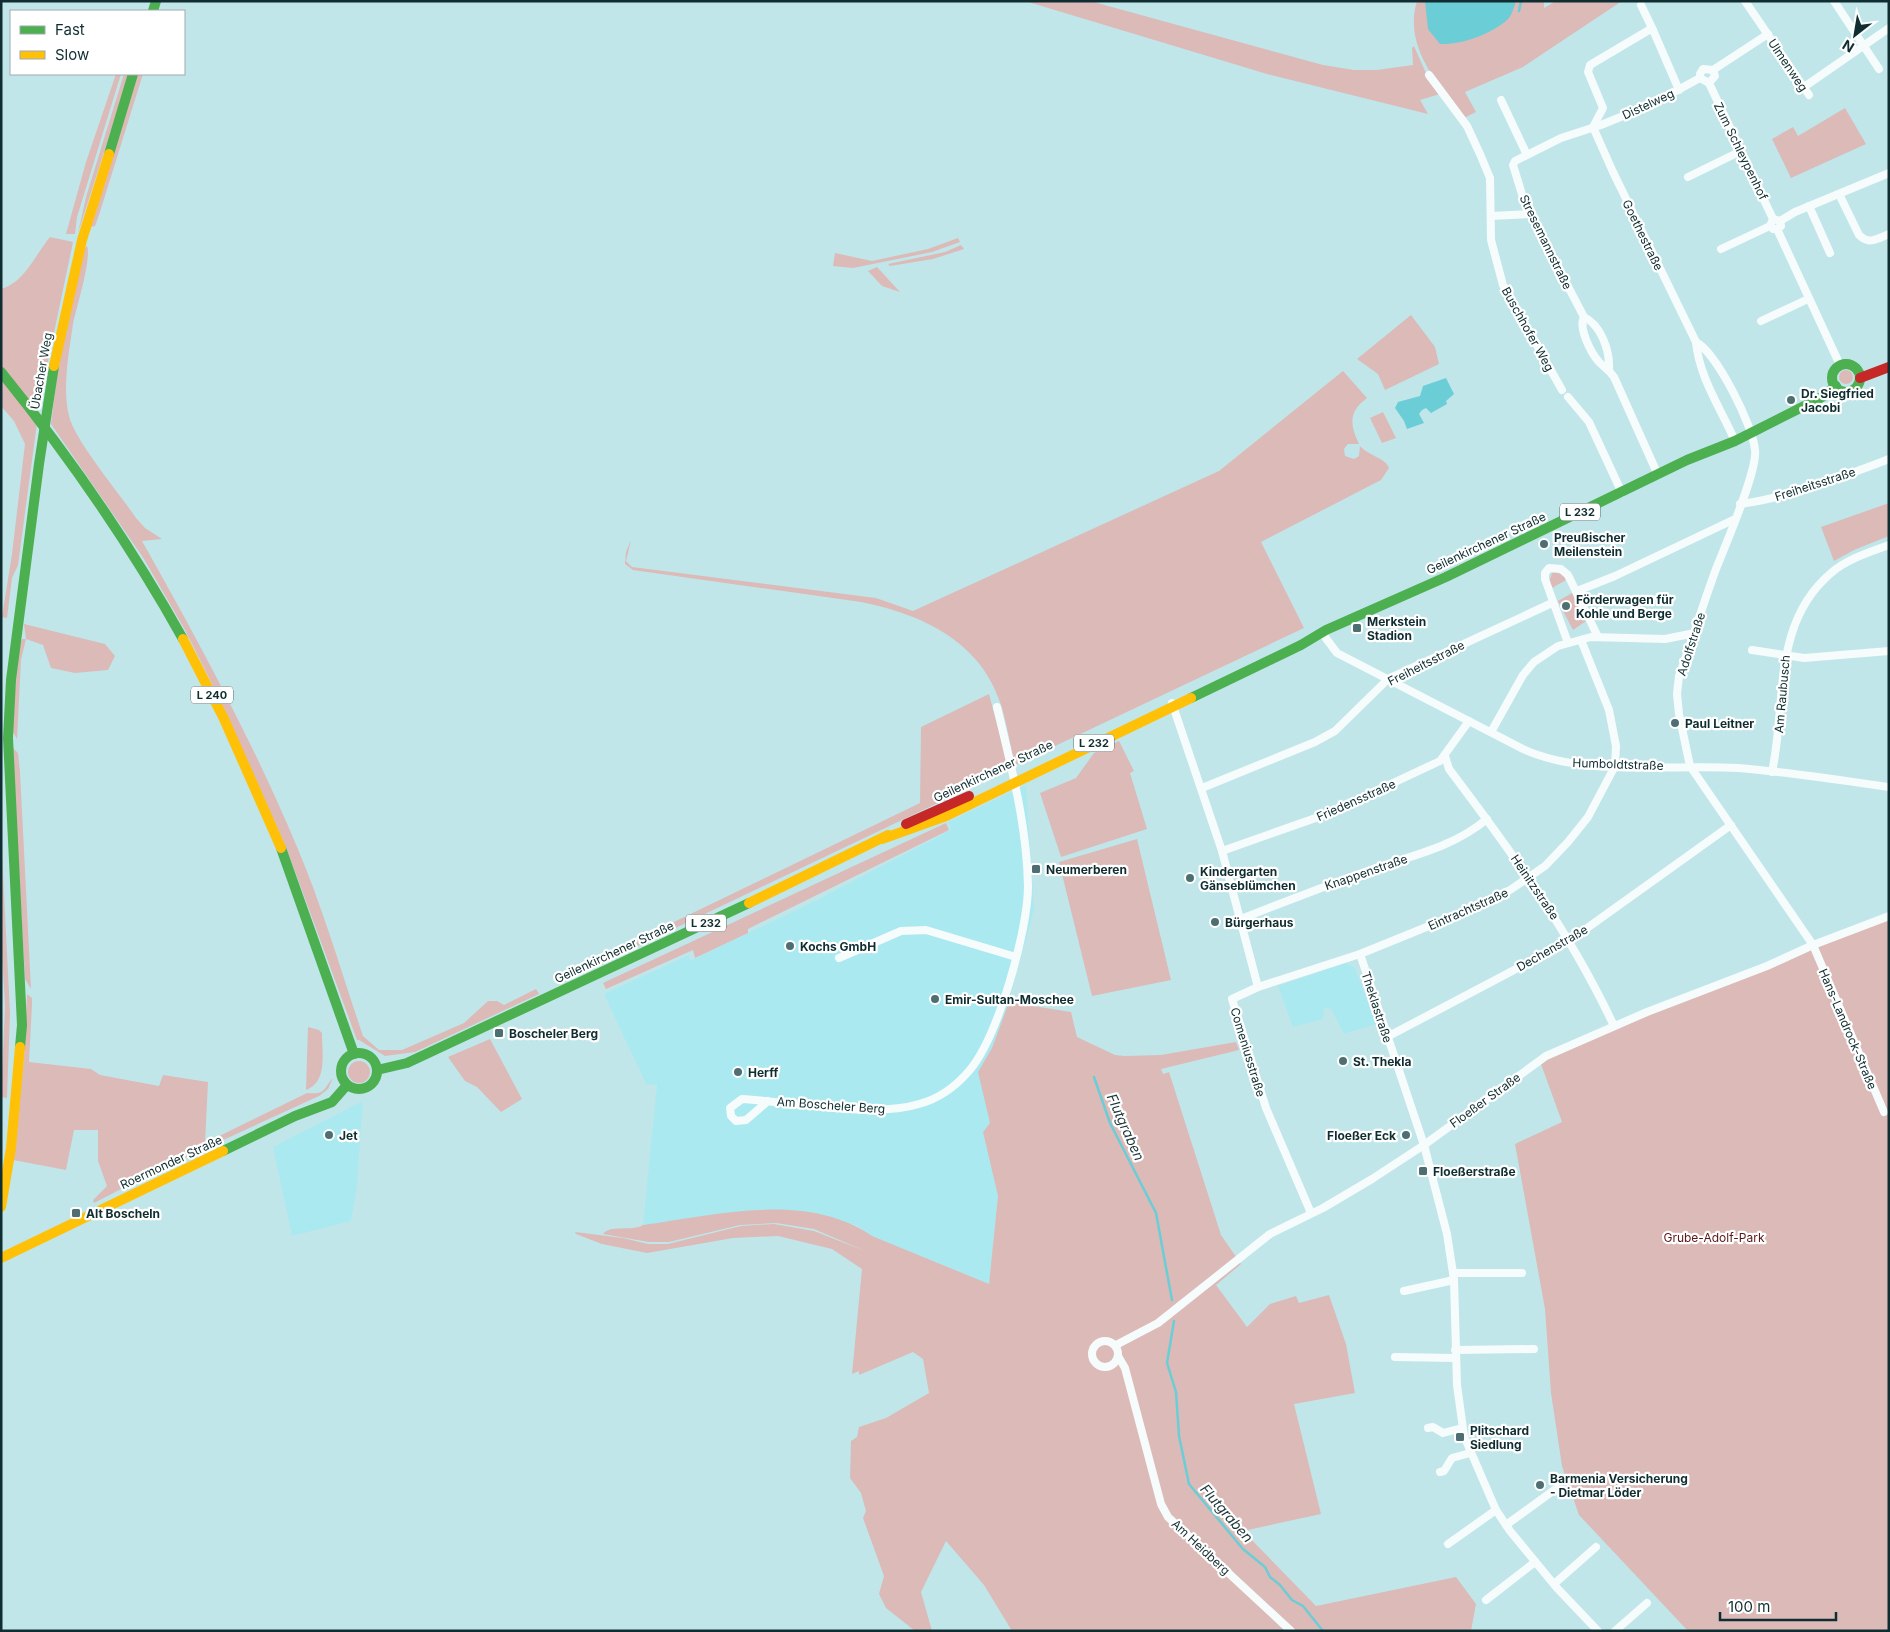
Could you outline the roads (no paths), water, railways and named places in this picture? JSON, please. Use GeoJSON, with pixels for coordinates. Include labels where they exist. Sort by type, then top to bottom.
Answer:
{"type":"FeatureCollection","features":[{"type":"Feature","properties":{"kind":"main road","name":"Übacher Weg"},"geometry":{"type":"LineString","coordinates":[[1,1207],[11,1148],[22,1025],[8,738],[11,680],[50,392],[82,240],[133,75]]}},
{"type":"Feature","properties":{"kind":"main road"},"geometry":{"type":"LineString","coordinates":[[1860,378],[1854,366],[1847,364],[1840,365],[1833,375],[1836,386],[1843,391],[1851,390],[1857,386],[1860,378],[1889,366]]}},
{"type":"Feature","properties":{"kind":"main road","name":"L 240"},"geometry":{"type":"LineString","coordinates":[[1,372],[85,481],[135,557],[180,633],[211,692],[244,761],[280,845],[318,944],[354,1054]]}},
{"type":"Feature","properties":{"kind":"main road","name":"Geilenkirchener Straße"},"geometry":{"type":"LineString","coordinates":[[377,1070],[407,1063],[882,839],[946,816],[1015,779],[1299,641],[1307,640],[1411,590],[1446,577],[1488,555],[1658,475],[1735,441],[1822,397],[1836,386]]}},
{"type":"Feature","properties":{"kind":"main road"},"geometry":{"type":"LineString","coordinates":[[354,1054],[369,1056],[377,1070],[375,1080],[369,1086],[358,1089],[347,1084],[342,1075],[342,1065],[354,1054]]}},
{"type":"Feature","properties":{"kind":"main road","name":"Roermonder Straße"},"geometry":{"type":"LineString","coordinates":[[1,1258],[294,1116],[332,1102],[347,1084]]}},
{"type":"Feature","properties":{"kind":"street","name":"Ulmenweg"},"geometry":{"type":"LineString","coordinates":[[1745,1],[1809,95]]}},
{"type":"Feature","properties":{"kind":"street"},"geometry":{"type":"LineString","coordinates":[[1834,1],[1879,69]]}},
{"type":"Feature","properties":{"kind":"street"},"geometry":{"type":"LineString","coordinates":[[1642,6],[1678,90]]}},
{"type":"Feature","properties":{"kind":"street"},"geometry":{"type":"LineString","coordinates":[[1804,87],[1889,28]]}},
{"type":"Feature","properties":{"kind":"street"},"geometry":{"type":"LineString","coordinates":[[1593,127],[1603,108],[1588,72],[1590,65],[1627,42],[1653,30]]}},
{"type":"Feature","properties":{"kind":"street","name":"Ulmenweg"},"geometry":{"type":"LineString","coordinates":[[1713,70],[1768,34]]}},
{"type":"Feature","properties":{"kind":"street"},"geometry":{"type":"LineString","coordinates":[[1703,70],[1713,70],[1715,76],[1709,83],[1700,78],[1703,70]]}},
{"type":"Feature","properties":{"kind":"street","name":"Buschhofer Weg"},"geometry":{"type":"LineString","coordinates":[[1429,75],[1467,126],[1480,154],[1490,178],[1491,240],[1503,285],[1562,390]]}},
{"type":"Feature","properties":{"kind":"street","name":"Distelweg"},"geometry":{"type":"LineString","coordinates":[[1513,166],[1515,161],[1561,138],[1625,115],[1700,78]]}},
{"type":"Feature","properties":{"kind":"street","name":"Zum Schleypenhof"},"geometry":{"type":"LineString","coordinates":[[1709,83],[1840,365]]}},
{"type":"Feature","properties":{"kind":"street"},"geometry":{"type":"LineString","coordinates":[[1501,100],[1527,155]]}},
{"type":"Feature","properties":{"kind":"street","name":"Goethestraße"},"geometry":{"type":"LineString","coordinates":[[1593,127],[1617,181],[1696,342],[1697,357],[1724,423],[1735,441]]}},
{"type":"Feature","properties":{"kind":"street"},"geometry":{"type":"LineString","coordinates":[[1688,177],[1741,152]]}},
{"type":"Feature","properties":{"kind":"street","name":"Stresemannstraße"},"geometry":{"type":"LineString","coordinates":[[1513,166],[1530,214],[1584,316],[1591,320],[1609,354],[1609,369],[1658,475]]}},
{"type":"Feature","properties":{"kind":"street"},"geometry":{"type":"LineString","coordinates":[[1721,249],[1809,206],[1889,173]]}},
{"type":"Feature","properties":{"kind":"street"},"geometry":{"type":"LineString","coordinates":[[1839,194],[1859,235],[1864,240],[1870,241],[1889,234]]}},
{"type":"Feature","properties":{"kind":"street"},"geometry":{"type":"LineString","coordinates":[[1809,206],[1830,253]]}},
{"type":"Feature","properties":{"kind":"street"},"geometry":{"type":"LineString","coordinates":[[1491,216],[1530,214]]}},
{"type":"Feature","properties":{"kind":"street"},"geometry":{"type":"LineString","coordinates":[[1761,321],[1808,299]]}},
{"type":"Feature","properties":{"kind":"street","name":"Stresemannstraße"},"geometry":{"type":"LineString","coordinates":[[1584,316],[1582,327],[1590,345],[1599,362],[1609,369]]}},
{"type":"Feature","properties":{"kind":"street","name":"Goethestraße"},"geometry":{"type":"LineString","coordinates":[[1696,342],[1704,346],[1717,363],[1750,432]]}},
{"type":"Feature","properties":{"kind":"street"},"geometry":{"type":"LineString","coordinates":[[1568,398],[1589,422],[1622,492]]}},
{"type":"Feature","properties":{"kind":"street","name":"Adolfstraße"},"geometry":{"type":"LineString","coordinates":[[1750,432],[1756,450],[1735,519],[1680,676],[1677,694],[1682,736],[1690,766],[1813,945]]}},
{"type":"Feature","properties":{"kind":"street","name":"Freiheitsstraße"},"geometry":{"type":"LineString","coordinates":[[1740,504],[1766,500],[1889,459]]}},
{"type":"Feature","properties":{"kind":"street"},"geometry":{"type":"LineString","coordinates":[[1577,591],[1641,564],[1735,519]]}},
{"type":"Feature","properties":{"kind":"street","name":"Am Raubusch"},"geometry":{"type":"LineString","coordinates":[[1772,772],[1783,692],[1784,657],[1795,622],[1812,594],[1831,572],[1860,556],[1889,545]]}},
{"type":"Feature","properties":{"kind":"street"},"geometry":{"type":"LineString","coordinates":[[1568,643],[1552,604],[1545,579],[1545,573],[1549,568],[1561,569],[1568,575],[1598,637]]}},
{"type":"Feature","properties":{"kind":"street","name":"Freiheitsstraße"},"geometry":{"type":"LineString","coordinates":[[1202,788],[1315,742],[1335,731],[1388,680],[1552,604]]}},
{"type":"Feature","properties":{"kind":"street","name":"Humboldtstraße"},"geometry":{"type":"LineString","coordinates":[[1322,633],[1337,653],[1527,750],[1554,760],[1587,765],[1690,766],[1772,772],[1889,787]]}},
{"type":"Feature","properties":{"kind":"street"},"geometry":{"type":"LineString","coordinates":[[1491,732],[1528,668],[1558,646],[1598,637],[1665,639],[1695,633]]}},
{"type":"Feature","properties":{"kind":"street","name":"Eintrachtstraße"},"geometry":{"type":"LineString","coordinates":[[1258,987],[1360,954],[1461,913],[1510,890],[1545,866],[1568,842],[1588,817],[1615,766],[1616,746],[1609,710],[1581,640]]}},
{"type":"Feature","properties":{"kind":"street"},"geometry":{"type":"LineString","coordinates":[[1752,650],[1784,657],[1838,657],[1889,651]]}},
{"type":"Feature","properties":{"kind":"street"},"geometry":{"type":"LineString","coordinates":[[1172,704],[1222,851],[1258,987]]}},
{"type":"Feature","properties":{"kind":"street"},"geometry":{"type":"LineString","coordinates":[[997,707],[1015,779]]}},
{"type":"Feature","properties":{"kind":"street","name":"Friedensstraße"},"geometry":{"type":"LineString","coordinates":[[1222,851],[1326,814],[1422,770],[1445,756],[1469,721]]}},
{"type":"Feature","properties":{"kind":"street","name":"Heinitzstraße"},"geometry":{"type":"LineString","coordinates":[[1445,756],[1449,769],[1529,876],[1569,941],[1614,1026]]}},
{"type":"Feature","properties":{"kind":"street","name":"Am Boscheler Berg"},"geometry":{"type":"LineString","coordinates":[[768,1101],[746,1120],[736,1122],[731,1116],[730,1108],[742,1099],[886,1110],[917,1105],[943,1094],[969,1071],[987,1041],[1016,957],[1025,923],[1028,884],[1015,779]]}},
{"type":"Feature","properties":{"kind":"street","name":"Knappenstraße"},"geometry":{"type":"LineString","coordinates":[[1241,919],[1320,888],[1444,845],[1473,830],[1487,819]]}},
{"type":"Feature","properties":{"kind":"street","name":"Dechenstraße"},"geometry":{"type":"LineString","coordinates":[[1387,1037],[1569,941],[1731,825]]}},
{"type":"Feature","properties":{"kind":"street","name":"Floeßer Straße"},"geometry":{"type":"LineString","coordinates":[[1118,1356],[1115,1363],[1105,1367],[1095,1362],[1092,1355],[1094,1348],[1099,1342],[1108,1341],[1116,1346],[1144,1332],[1270,1234],[1364,1184],[1424,1145],[1546,1056],[1614,1026],[1889,916]]}},
{"type":"Feature","properties":{"kind":"street"},"geometry":{"type":"LineString","coordinates":[[839,958],[901,931],[926,930],[1016,957]]}},
{"type":"Feature","properties":{"kind":"street","name":"Hans-Landrock-Straße"},"geometry":{"type":"LineString","coordinates":[[1813,945],[1884,1112]]}},
{"type":"Feature","properties":{"kind":"street","name":"Theklastraße"},"geometry":{"type":"LineString","coordinates":[[1360,954],[1424,1145],[1447,1234],[1453,1276],[1455,1354],[1462,1428],[1470,1453],[1496,1510],[1506,1526],[1554,1584],[1598,1631]]}},
{"type":"Feature","properties":{"kind":"street","name":"Comeniusstraße"},"geometry":{"type":"LineString","coordinates":[[1258,987],[1232,999],[1266,1108],[1312,1213]]}},
{"type":"Feature","properties":{"kind":"street"},"geometry":{"type":"LineString","coordinates":[[1404,1291],[1453,1276],[1522,1272]]}},
{"type":"Feature","properties":{"kind":"street"},"geometry":{"type":"LineString","coordinates":[[1116,1346],[1118,1356]]}},
{"type":"Feature","properties":{"kind":"street"},"geometry":{"type":"LineString","coordinates":[[1395,1357],[1534,1349]]}},
{"type":"Feature","properties":{"kind":"street","name":"Am Heidberg"},"geometry":{"type":"LineString","coordinates":[[1118,1356],[1124,1368],[1162,1504],[1168,1517],[1291,1631]]}},
{"type":"Feature","properties":{"kind":"street"},"geometry":{"type":"LineString","coordinates":[[1428,1428],[1433,1427],[1443,1433],[1462,1428]]}},
{"type":"Feature","properties":{"kind":"street"},"geometry":{"type":"LineString","coordinates":[[1440,1472],[1444,1471],[1452,1458],[1470,1453]]}},
{"type":"Feature","properties":{"kind":"street"},"geometry":{"type":"LineString","coordinates":[[1506,1526],[1557,1488]]}},
{"type":"Feature","properties":{"kind":"street"},"geometry":{"type":"LineString","coordinates":[[1448,1544],[1496,1510]]}},
{"type":"Feature","properties":{"kind":"street"},"geometry":{"type":"LineString","coordinates":[[1554,1584],[1596,1546]]}},
{"type":"Feature","properties":{"kind":"street"},"geometry":{"type":"LineString","coordinates":[[1486,1600],[1535,1562]]}},
{"type":"Feature","properties":{"kind":"street"},"geometry":{"type":"LineString","coordinates":[[1616,1631],[1647,1603]]}},
{"type":"Feature","properties":{"kind":"waterway"},"geometry":{"type":"LineString","coordinates":[[1519,11],[1521,1]]}},
{"type":"Feature","properties":{"kind":"waterway","name":"Flutgraben"},"geometry":{"type":"LineString","coordinates":[[1094,1077],[1110,1123],[1156,1213],[1172,1300]]}},
{"type":"Feature","properties":{"kind":"waterway","name":"Flutgraben"},"geometry":{"type":"LineString","coordinates":[[1174,1321],[1167,1363],[1176,1392],[1179,1436],[1189,1484],[1243,1549],[1265,1567],[1270,1577],[1280,1585],[1292,1600],[1303,1606],[1323,1631]]}},
{"type":"Feature","properties":{"kind":"place","name":"Dr. Siegfried Jacobi"},"geometry":{"type":"Point","coordinates":[1791,400]}},
{"type":"Feature","properties":{"kind":"place","name":"Preußischer Meilenstein"},"geometry":{"type":"Point","coordinates":[1544,544]}},
{"type":"Feature","properties":{"kind":"place","name":"Förderwagen für Kohle und Berge"},"geometry":{"type":"Point","coordinates":[1566,606]}},
{"type":"Feature","properties":{"kind":"place","name":"Merkstein Stadion"},"geometry":{"type":"Point","coordinates":[1357,628]}},
{"type":"Feature","properties":{"kind":"place","name":"Paul Leitner"},"geometry":{"type":"Point","coordinates":[1675,723]}},
{"type":"Feature","properties":{"kind":"place","name":"Neumerberen"},"geometry":{"type":"Point","coordinates":[1036,869]}},
{"type":"Feature","properties":{"kind":"place","name":"Kindergarten Gänseblümchen"},"geometry":{"type":"Point","coordinates":[1190,878]}},
{"type":"Feature","properties":{"kind":"place","name":"Bürgerhaus"},"geometry":{"type":"Point","coordinates":[1215,922]}},
{"type":"Feature","properties":{"kind":"place","name":"Kochs GmbH"},"geometry":{"type":"Point","coordinates":[790,946]}},
{"type":"Feature","properties":{"kind":"place","name":"Emir-Sultan-Moschee"},"geometry":{"type":"Point","coordinates":[935,999]}},
{"type":"Feature","properties":{"kind":"place","name":"Boscheler Berg"},"geometry":{"type":"Point","coordinates":[499,1033]}},
{"type":"Feature","properties":{"kind":"place","name":"St. Thekla"},"geometry":{"type":"Point","coordinates":[1343,1061]}},
{"type":"Feature","properties":{"kind":"place","name":"Herff"},"geometry":{"type":"Point","coordinates":[738,1072]}},
{"type":"Feature","properties":{"kind":"place","name":"Jet"},"geometry":{"type":"Point","coordinates":[329,1135]}},
{"type":"Feature","properties":{"kind":"place","name":"Floeßer Eck"},"geometry":{"type":"Point","coordinates":[1406,1135]}},
{"type":"Feature","properties":{"kind":"place","name":"Floeßerstraße"},"geometry":{"type":"Point","coordinates":[1423,1171]}},
{"type":"Feature","properties":{"kind":"place","name":"Alt Boscheln"},"geometry":{"type":"Point","coordinates":[76,1213]}},
{"type":"Feature","properties":{"kind":"place","name":"Plitschard Siedlung"},"geometry":{"type":"Point","coordinates":[1460,1437]}},
{"type":"Feature","properties":{"kind":"place","name":"Barmenia Versicherung - Dietmar Löder"},"geometry":{"type":"Point","coordinates":[1540,1485]}},
{"type":"Feature","properties":{"kind":"park label","name":"Grube-Adolf-Park"},"geometry":{"type":"Point","coordinates":[1714,1237]}}]}
